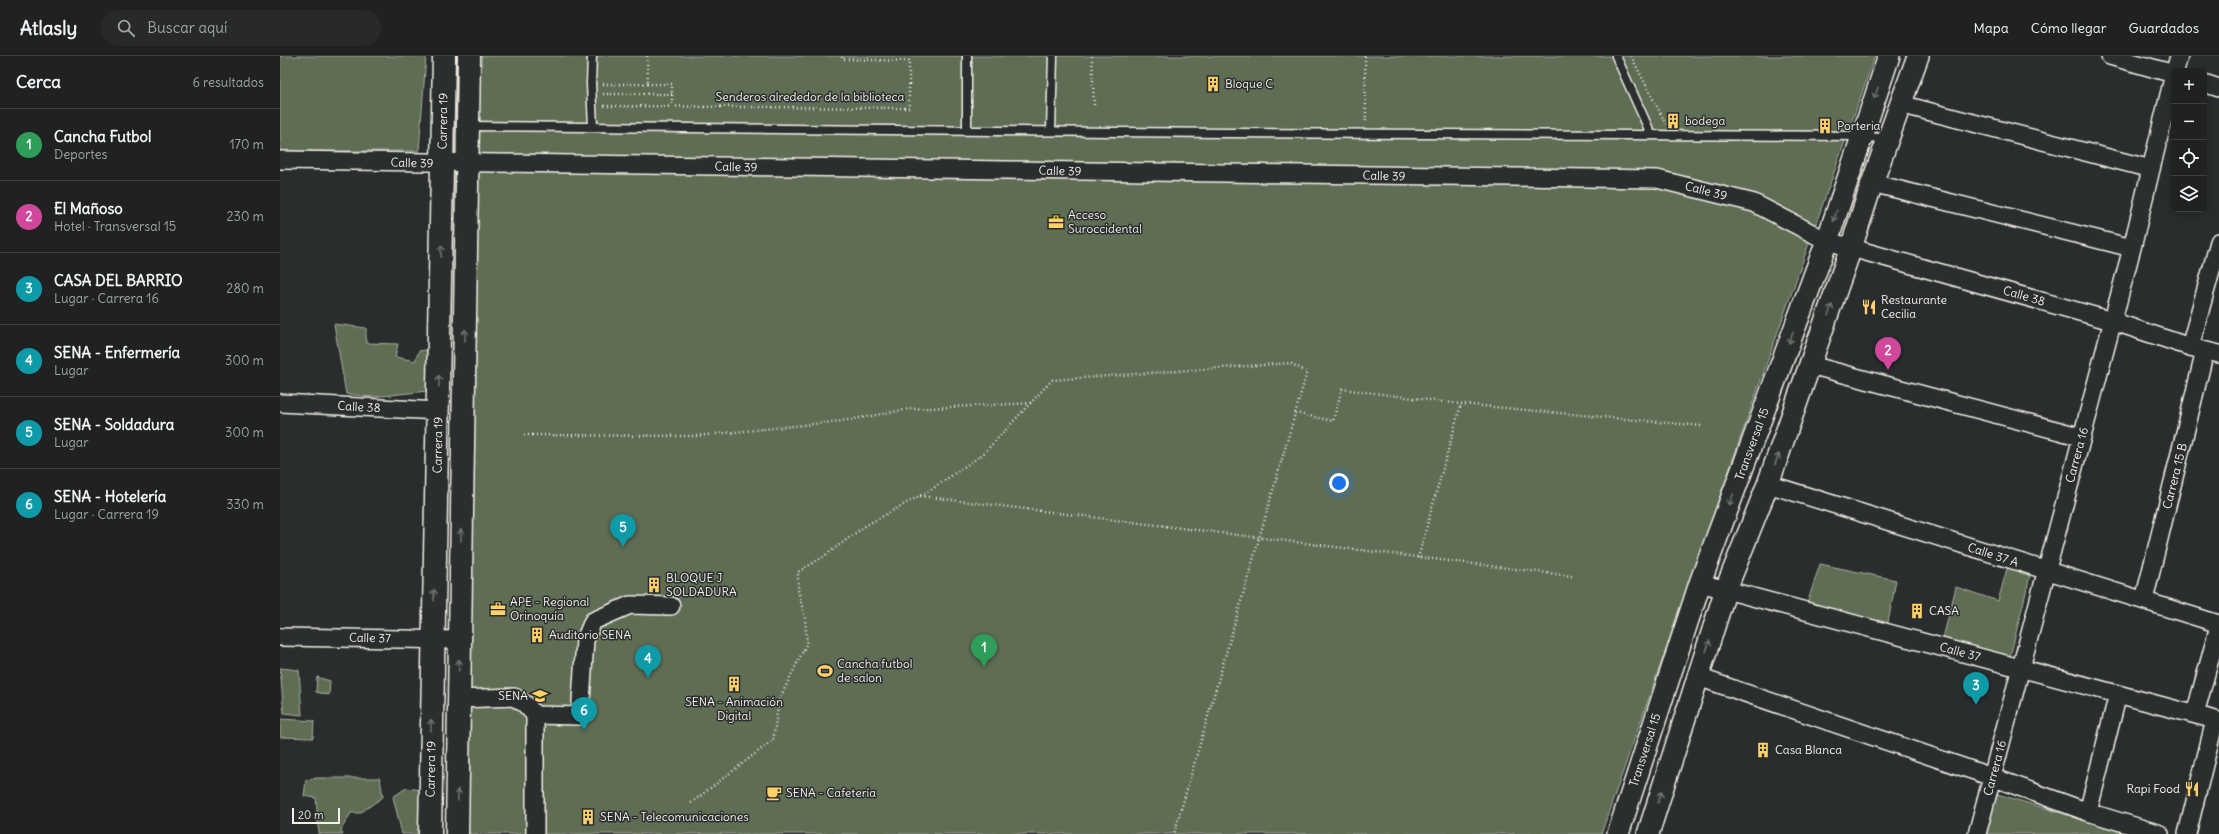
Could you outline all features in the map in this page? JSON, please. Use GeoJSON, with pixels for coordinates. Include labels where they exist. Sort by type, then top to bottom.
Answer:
{"type":"FeatureCollection","features":[{"type":"Feature","properties":{"kind":"main road","name":"Carrera 19"},"geometry":{"type":"LineString","coordinates":[[430,834],[439,411],[444,56]]}},
{"type":"Feature","properties":{"kind":"main road","name":"Carrera 19"},"geometry":{"type":"LineString","coordinates":[[457,834],[469,56]]}},
{"type":"Feature","properties":{"kind":"street","name":"Transversal 15"},"geometry":{"type":"LineString","coordinates":[[1618,834],[1700,583],[1827,241],[1889,56]]}},
{"type":"Feature","properties":{"kind":"street"},"geometry":{"type":"LineString","coordinates":[[1648,834],[1726,589],[1768,484],[1851,248],[1872,182],[1918,56]]}},
{"type":"Feature","properties":{"kind":"street"},"geometry":{"type":"LineString","coordinates":[[2110,56],[2171,72]]}},
{"type":"Feature","properties":{"kind":"street","name":"Carrera 16"},"geometry":{"type":"LineString","coordinates":[[2175,68],[2179,56]]}},
{"type":"Feature","properties":{"kind":"street"},"geometry":{"type":"LineString","coordinates":[[2207,84],[2219,88]]}},
{"type":"Feature","properties":{"kind":"street","name":"Carrera 16"},"geometry":{"type":"LineString","coordinates":[[1977,834],[2132,248],[2171,86]]}},
{"type":"Feature","properties":{"kind":"street"},"geometry":{"type":"LineString","coordinates":[[1900,104],[2151,169]]}},
{"type":"Feature","properties":{"kind":"street","name":"Calle 39"},"geometry":{"type":"LineString","coordinates":[[280,160],[468,164],[1657,179],[1754,203],[1827,241]]}},
{"type":"Feature","properties":{"kind":"street"},"geometry":{"type":"LineString","coordinates":[[1872,182],[2132,248]]}},
{"type":"Feature","properties":{"kind":"street","name":"Calle 38"},"geometry":{"type":"LineString","coordinates":[[1827,241],[2112,321],[2205,351]]}},
{"type":"Feature","properties":{"kind":"street","name":"Carrera 15 B"},"geometry":{"type":"LineString","coordinates":[[2144,600],[2205,351],[2219,242]]}},
{"type":"Feature","properties":{"kind":"street"},"geometry":{"type":"LineString","coordinates":[[1810,365],[2082,436]]}},
{"type":"Feature","properties":{"kind":"street","name":"Calle 38"},"geometry":{"type":"LineString","coordinates":[[280,403],[439,411]]}},
{"type":"Feature","properties":{"kind":"street","name":"Calle 37 A"},"geometry":{"type":"LineString","coordinates":[[1768,484],[2046,572],[2144,600],[2219,625]]}},
{"type":"Feature","properties":{"kind":"street","name":"Calle 37"},"geometry":{"type":"LineString","coordinates":[[1700,583],[2217,720]]}},
{"type":"Feature","properties":{"kind":"street"},"geometry":{"type":"LineString","coordinates":[[535,716],[580,716],[585,640],[593,621],[630,605],[671,606]]}},
{"type":"Feature","properties":{"kind":"street"},"geometry":{"type":"LineString","coordinates":[[2195,714],[2219,625]]}},
{"type":"Feature","properties":{"kind":"street","name":"Calle 37"},"geometry":{"type":"LineString","coordinates":[[280,637],[459,640]]}},
{"type":"Feature","properties":{"kind":"street"},"geometry":{"type":"LineString","coordinates":[[1698,677],[1992,777],[2088,812],[2160,834]]}},
{"type":"Feature","properties":{"kind":"street"},"geometry":{"type":"LineString","coordinates":[[2088,812],[2118,694]]}},
{"type":"Feature","properties":{"kind":"street"},"geometry":{"type":"LineString","coordinates":[[459,699],[514,697],[525,704],[535,716],[535,834]]}},
{"type":"Feature","properties":{"kind":"street"},"geometry":{"type":"LineString","coordinates":[[2187,834],[2217,720]]}},
{"type":"Feature","properties":{"kind":"lane"},"geometry":{"type":"LineString","coordinates":[[592,56],[591,89],[593,127]]}},
{"type":"Feature","properties":{"kind":"lane"},"geometry":{"type":"LineString","coordinates":[[967,56],[967,130]]}},
{"type":"Feature","properties":{"kind":"lane"},"geometry":{"type":"LineString","coordinates":[[1051,131],[1053,56]]}},
{"type":"Feature","properties":{"kind":"lane"},"geometry":{"type":"LineString","coordinates":[[1616,56],[1651,134]]}},
{"type":"Feature","properties":{"kind":"lane"},"geometry":{"type":"LineString","coordinates":[[468,126],[1651,134],[1861,136],[1888,139]]}},
{"type":"Feature","properties":{"kind":"path"},"geometry":{"type":"LineString","coordinates":[[647,56],[648,84]]}},
{"type":"Feature","properties":{"kind":"path","name":"Senderos alrededor de la biblioteca"},"geometry":{"type":"LineString","coordinates":[[597,106],[909,108],[909,61],[842,59],[842,56]]}},
{"type":"Feature","properties":{"kind":"path"},"geometry":{"type":"LineString","coordinates":[[1092,56],[1094,106]]}},
{"type":"Feature","properties":{"kind":"path"},"geometry":{"type":"LineString","coordinates":[[1365,56],[1367,133]]}},
{"type":"Feature","properties":{"kind":"path"},"geometry":{"type":"LineString","coordinates":[[1632,56],[1666,125]]}},
{"type":"Feature","properties":{"kind":"path"},"geometry":{"type":"LineString","coordinates":[[596,84],[672,84],[672,106]]}},
{"type":"Feature","properties":{"kind":"path"},"geometry":{"type":"LineString","coordinates":[[596,94],[672,94]]}},
{"type":"Feature","properties":{"kind":"path"},"geometry":{"type":"LineString","coordinates":[[691,802],[773,740],[779,700],[807,643],[805,618],[798,590],[798,572],[823,557],[866,526],[919,496],[983,454],[1033,403],[1052,380],[1290,363],[1307,372],[1174,834]]}},
{"type":"Feature","properties":{"kind":"path"},"geometry":{"type":"LineString","coordinates":[[1295,413],[1333,421],[1342,389],[1461,404],[1702,426]]}},
{"type":"Feature","properties":{"kind":"path"},"geometry":{"type":"LineString","coordinates":[[524,435],[696,436],[842,421],[910,409],[1033,403]]}},
{"type":"Feature","properties":{"kind":"path"},"geometry":{"type":"LineString","coordinates":[[1418,558],[1461,404]]}},
{"type":"Feature","properties":{"kind":"path"},"geometry":{"type":"LineString","coordinates":[[919,496],[1259,539],[1572,576]]}},
{"type":"Feature","properties":{"kind":"green space"},"geometry":{"type":"Polygon","coordinates":[[[280,56],[426,56],[419,151],[280,151],[280,56]]]}},
{"type":"Feature","properties":{"kind":"green space"},"geometry":{"type":"Polygon","coordinates":[[[476,56],[1875,56],[1601,834],[465,834],[476,56]]]}},
{"type":"Feature","properties":{"kind":"green space"},"geometry":{"type":"Polygon","coordinates":[[[334,324],[366,328],[366,343],[398,344],[395,357],[415,361],[419,351],[431,349],[427,391],[373,397],[346,394],[334,324]]]}},
{"type":"Feature","properties":{"kind":"green space"},"geometry":{"type":"Polygon","coordinates":[[[1820,564],[1896,580],[1887,628],[1807,604],[1820,564]]]}},
{"type":"Feature","properties":{"kind":"green space"},"geometry":{"type":"Polygon","coordinates":[[[2008,565],[2031,572],[2010,657],[1942,642],[1956,587],[1998,601],[2008,565]]]}},
{"type":"Feature","properties":{"kind":"green space"},"geometry":{"type":"Polygon","coordinates":[[[280,668],[299,670],[302,715],[284,713],[280,668]]]}},
{"type":"Feature","properties":{"kind":"green space"},"geometry":{"type":"Polygon","coordinates":[[[317,677],[330,681],[329,695],[316,692],[317,677]]]}},
{"type":"Feature","properties":{"kind":"green space"},"geometry":{"type":"Polygon","coordinates":[[[280,719],[314,721],[313,738],[280,737],[280,719]]]}},
{"type":"Feature","properties":{"kind":"green space"},"geometry":{"type":"Polygon","coordinates":[[[317,778],[380,778],[383,797],[360,813],[351,813],[341,830],[343,834],[319,834],[316,798],[304,796],[306,780],[317,778]]]}},
{"type":"Feature","properties":{"kind":"green space"},"geometry":{"type":"Polygon","coordinates":[[[406,788],[422,790],[424,834],[402,834],[393,797],[406,788]]]}},
{"type":"Feature","properties":{"kind":"green space"},"geometry":{"type":"Polygon","coordinates":[[[1994,793],[2131,834],[1987,834],[1994,793]]]}},
{"type":"Feature","properties":{"kind":"place","name":"Bloque C"},"geometry":{"type":"Point","coordinates":[1213,84]}},
{"type":"Feature","properties":{"kind":"place","name":"bodega"},"geometry":{"type":"Point","coordinates":[1673,121]}},
{"type":"Feature","properties":{"kind":"place","name":"Porteria"},"geometry":{"type":"Point","coordinates":[1825,126]}},
{"type":"Feature","properties":{"kind":"place","name":"Acceso Suroccidental"},"geometry":{"type":"Point","coordinates":[1056,222]}},
{"type":"Feature","properties":{"kind":"place","name":"Restaurante Cecilia"},"geometry":{"type":"Point","coordinates":[1869,307]}},
{"type":"Feature","properties":{"kind":"place","name":"El Mañoso"},"geometry":{"type":"Point","coordinates":[1888,370]}},
{"type":"Feature","properties":{"kind":"place","name":"SENA - Soldadura"},"geometry":{"type":"Point","coordinates":[623,547]}},
{"type":"Feature","properties":{"kind":"place","name":"BLOQUE J SOLDADURA"},"geometry":{"type":"Point","coordinates":[654,585]}},
{"type":"Feature","properties":{"kind":"place","name":"APE - Regional Orinoquía"},"geometry":{"type":"Point","coordinates":[498,609]}},
{"type":"Feature","properties":{"kind":"place","name":"CASA"},"geometry":{"type":"Point","coordinates":[1917,611]}},
{"type":"Feature","properties":{"kind":"place","name":"Auditorio SENA"},"geometry":{"type":"Point","coordinates":[537,635]}},
{"type":"Feature","properties":{"kind":"place","name":"Cancha Futbol"},"geometry":{"type":"Point","coordinates":[984,667]}},
{"type":"Feature","properties":{"kind":"place","name":"Cancha futbol de salon"},"geometry":{"type":"Point","coordinates":[825,671]}},
{"type":"Feature","properties":{"kind":"place","name":"SENA - Enfermería"},"geometry":{"type":"Point","coordinates":[648,678]}},
{"type":"Feature","properties":{"kind":"place","name":"SENA - Animación Digital"},"geometry":{"type":"Point","coordinates":[734,684]}},
{"type":"Feature","properties":{"kind":"place","name":"SENA"},"geometry":{"type":"Point","coordinates":[540,696]}},
{"type":"Feature","properties":{"kind":"place","name":"CASA DEL BARRIO"},"geometry":{"type":"Point","coordinates":[1976,705]}},
{"type":"Feature","properties":{"kind":"place","name":"SENA - Hotelería"},"geometry":{"type":"Point","coordinates":[584,730]}},
{"type":"Feature","properties":{"kind":"place","name":"Casa Blanca"},"geometry":{"type":"Point","coordinates":[1763,750]}},
{"type":"Feature","properties":{"kind":"place","name":"Rapi Food"},"geometry":{"type":"Point","coordinates":[2192,789]}},
{"type":"Feature","properties":{"kind":"place","name":"SENA - Cafetería"},"geometry":{"type":"Point","coordinates":[774,793]}},
{"type":"Feature","properties":{"kind":"place","name":"SENA - Telecomunicaciones"},"geometry":{"type":"Point","coordinates":[588,817]}}]}
